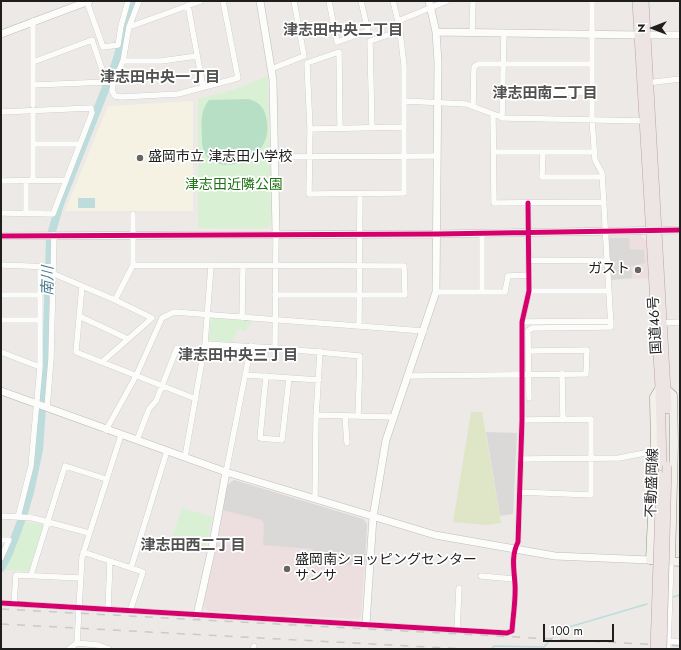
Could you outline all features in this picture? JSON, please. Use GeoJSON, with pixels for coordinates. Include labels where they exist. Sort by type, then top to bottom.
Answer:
{"type":"FeatureCollection","features":[{"type":"Feature","properties":{"kind":"highway","name":"国道46号"},"geometry":{"type":"LineString","coordinates":[[637,1],[643,35]]}},
{"type":"Feature","properties":{"kind":"highway","name":"国道46号"},"geometry":{"type":"LineString","coordinates":[[644,1],[643,35],[645,83],[663,388]]}},
{"type":"Feature","properties":{"kind":"highway","name":"国道46号"},"geometry":{"type":"LineString","coordinates":[[645,83],[644,121],[663,323],[666,646]]}},
{"type":"Feature","properties":{"kind":"highway","name":"国道46号"},"geometry":{"type":"LineString","coordinates":[[655,649],[665,466]]}},
{"type":"Feature","properties":{"kind":"main road","name":"不動盛岡線"},"geometry":{"type":"LineString","coordinates":[[650,560],[655,451],[654,397],[663,388],[672,395],[677,561]]}},
{"type":"Feature","properties":{"kind":"main road"},"geometry":{"type":"LineString","coordinates":[[650,560],[677,561]]}},
{"type":"Feature","properties":{"kind":"street"},"geometry":{"type":"LineString","coordinates":[[94,47],[118,45],[121,26],[128,1]]}},
{"type":"Feature","properties":{"kind":"street"},"geometry":{"type":"LineString","coordinates":[[109,82],[123,60],[129,27],[139,1]]}},
{"type":"Feature","properties":{"kind":"street"},"geometry":{"type":"LineString","coordinates":[[129,27],[201,1]]}},
{"type":"Feature","properties":{"kind":"street"},"geometry":{"type":"LineString","coordinates":[[33,62],[92,40],[112,90],[116,96],[121,97],[178,94],[238,78],[223,1]]}},
{"type":"Feature","properties":{"kind":"street"},"geometry":{"type":"LineString","coordinates":[[260,1],[271,69],[276,233],[275,348]]}},
{"type":"Feature","properties":{"kind":"street"},"geometry":{"type":"LineString","coordinates":[[271,69],[304,56],[294,1]]}},
{"type":"Feature","properties":{"kind":"street"},"geometry":{"type":"LineString","coordinates":[[329,1],[337,42],[368,31],[361,1]]}},
{"type":"Feature","properties":{"kind":"street"},"geometry":{"type":"LineString","coordinates":[[393,1],[398,21],[430,5],[447,1]]}},
{"type":"Feature","properties":{"kind":"street"},"geometry":{"type":"LineString","coordinates":[[472,32],[473,1]]}},
{"type":"Feature","properties":{"kind":"street"},"geometry":{"type":"LineString","coordinates":[[529,398],[528,331],[532,328],[611,327],[602,177],[595,160],[592,120],[592,1]]}},
{"type":"Feature","properties":{"kind":"street"},"geometry":{"type":"LineString","coordinates":[[2,32],[85,2],[103,47]]}},
{"type":"Feature","properties":{"kind":"street"},"geometry":{"type":"LineString","coordinates":[[188,5],[203,87]]}},
{"type":"Feature","properties":{"kind":"street"},"geometry":{"type":"LineString","coordinates":[[366,624],[373,517],[379,477],[393,417],[436,292],[438,102],[436,32],[430,5]]}},
{"type":"Feature","properties":{"kind":"street"},"geometry":{"type":"LineString","coordinates":[[33,21],[33,181]]}},
{"type":"Feature","properties":{"kind":"street"},"geometry":{"type":"LineString","coordinates":[[340,128],[338,52],[307,63],[310,129],[308,157],[309,194],[404,193],[403,127],[405,101],[404,66],[400,31],[370,41],[372,128]]}},
{"type":"Feature","properties":{"kind":"street"},"geometry":{"type":"LineString","coordinates":[[436,32],[680,35]]}},
{"type":"Feature","properties":{"kind":"street"},"geometry":{"type":"LineString","coordinates":[[502,118],[504,33]]}},
{"type":"Feature","properties":{"kind":"street"},"geometry":{"type":"LineString","coordinates":[[123,60],[161,61],[197,56]]}},
{"type":"Feature","properties":{"kind":"street"},"geometry":{"type":"LineString","coordinates":[[473,106],[474,67],[478,64],[592,64]]}},
{"type":"Feature","properties":{"kind":"street"},"geometry":{"type":"LineString","coordinates":[[645,83],[680,79]]}},
{"type":"Feature","properties":{"kind":"street"},"geometry":{"type":"LineString","coordinates":[[33,85],[109,82]]}},
{"type":"Feature","properties":{"kind":"street"},"geometry":{"type":"LineString","coordinates":[[502,92],[592,93]]}},
{"type":"Feature","properties":{"kind":"street"},"geometry":{"type":"LineString","coordinates":[[405,101],[438,102],[473,106],[502,118],[644,121]]}},
{"type":"Feature","properties":{"kind":"street"},"geometry":{"type":"LineString","coordinates":[[1,112],[33,108],[91,108],[92,113],[53,214],[1,213]]}},
{"type":"Feature","properties":{"kind":"street"},"geometry":{"type":"LineString","coordinates":[[493,115],[494,203],[604,202]]}},
{"type":"Feature","properties":{"kind":"street"},"geometry":{"type":"LineString","coordinates":[[310,129],[403,127]]}},
{"type":"Feature","properties":{"kind":"street"},"geometry":{"type":"LineString","coordinates":[[33,144],[80,144]]}},
{"type":"Feature","properties":{"kind":"street"},"geometry":{"type":"LineString","coordinates":[[494,152],[595,152]]}},
{"type":"Feature","properties":{"kind":"street"},"geometry":{"type":"LineString","coordinates":[[543,153],[542,177],[602,177]]}},
{"type":"Feature","properties":{"kind":"street"},"geometry":{"type":"LineString","coordinates":[[274,157],[437,156]]}},
{"type":"Feature","properties":{"kind":"street"},"geometry":{"type":"LineString","coordinates":[[1,181],[65,180]]}},
{"type":"Feature","properties":{"kind":"street"},"geometry":{"type":"LineString","coordinates":[[26,181],[26,213]]}},
{"type":"Feature","properties":{"kind":"street"},"geometry":{"type":"LineString","coordinates":[[359,326],[360,194]]}},
{"type":"Feature","properties":{"kind":"street"},"geometry":{"type":"LineString","coordinates":[[1,603],[508,633],[512,631],[515,585],[514,550],[518,542],[522,420],[522,322],[529,291],[528,202]]}},
{"type":"Feature","properties":{"kind":"street"},"geometry":{"type":"LineString","coordinates":[[116,300],[133,265],[133,214]]}},
{"type":"Feature","properties":{"kind":"street"},"geometry":{"type":"LineString","coordinates":[[1,236],[276,233],[437,234],[606,230],[680,230]]}},
{"type":"Feature","properties":{"kind":"street"},"geometry":{"type":"LineString","coordinates":[[482,233],[482,292]]}},
{"type":"Feature","properties":{"kind":"street"},"geometry":{"type":"LineString","coordinates":[[48,408],[52,360],[54,236]]}},
{"type":"Feature","properties":{"kind":"street"},"geometry":{"type":"LineString","coordinates":[[529,260],[608,260]]}},
{"type":"Feature","properties":{"kind":"street"},"geometry":{"type":"LineString","coordinates":[[1,265],[54,267]]}},
{"type":"Feature","properties":{"kind":"street"},"geometry":{"type":"LineString","coordinates":[[133,265],[404,266],[405,295],[275,295]]}},
{"type":"Feature","properties":{"kind":"street"},"geometry":{"type":"LineString","coordinates":[[185,457],[205,344],[211,266]]}},
{"type":"Feature","properties":{"kind":"street"},"geometry":{"type":"LineString","coordinates":[[242,318],[243,266]]}},
{"type":"Feature","properties":{"kind":"street"},"geometry":{"type":"LineString","coordinates":[[18,517],[31,466],[37,404],[40,367],[40,267]]}},
{"type":"Feature","properties":{"kind":"street"},"geometry":{"type":"LineString","coordinates":[[54,274],[116,300],[152,318],[102,362]]}},
{"type":"Feature","properties":{"kind":"street"},"geometry":{"type":"LineString","coordinates":[[436,292],[505,292],[508,276],[529,275]]}},
{"type":"Feature","properties":{"kind":"street"},"geometry":{"type":"LineString","coordinates":[[82,286],[76,352],[196,399]]}},
{"type":"Feature","properties":{"kind":"street"},"geometry":{"type":"LineString","coordinates":[[529,291],[609,291]]}},
{"type":"Feature","properties":{"kind":"street"},"geometry":{"type":"LineString","coordinates":[[1,295],[40,295]]}},
{"type":"Feature","properties":{"kind":"street"},"geometry":{"type":"LineString","coordinates":[[106,430],[136,376],[162,318],[174,312],[424,330]]}},
{"type":"Feature","properties":{"kind":"street"},"geometry":{"type":"LineString","coordinates":[[80,316],[128,339]]}},
{"type":"Feature","properties":{"kind":"street"},"geometry":{"type":"LineString","coordinates":[[1,320],[40,320]]}},
{"type":"Feature","properties":{"kind":"street"},"geometry":{"type":"LineString","coordinates":[[522,322],[611,321]]}},
{"type":"Feature","properties":{"kind":"street"},"geometry":{"type":"LineString","coordinates":[[663,323],[680,322]]}},
{"type":"Feature","properties":{"kind":"street"},"geometry":{"type":"LineString","coordinates":[[205,344],[320,351],[360,356],[358,416]]}},
{"type":"Feature","properties":{"kind":"street"},"geometry":{"type":"LineString","coordinates":[[197,614],[212,548],[251,346]]}},
{"type":"Feature","properties":{"kind":"street"},"geometry":{"type":"LineString","coordinates":[[137,440],[149,409],[156,401],[177,348],[203,353]]}},
{"type":"Feature","properties":{"kind":"street"},"geometry":{"type":"LineString","coordinates":[[408,376],[586,374],[587,350],[529,351]]}},
{"type":"Feature","properties":{"kind":"street"},"geometry":{"type":"LineString","coordinates":[[315,498],[316,415],[320,351]]}},
{"type":"Feature","properties":{"kind":"street"},"geometry":{"type":"LineString","coordinates":[[1,352],[40,367]]}},
{"type":"Feature","properties":{"kind":"street"},"geometry":{"type":"LineString","coordinates":[[562,374],[563,419]]}},
{"type":"Feature","properties":{"kind":"street"},"geometry":{"type":"LineString","coordinates":[[246,375],[319,380]]}},
{"type":"Feature","properties":{"kind":"street"},"geometry":{"type":"LineString","coordinates":[[266,376],[260,438],[282,440],[289,378]]}},
{"type":"Feature","properties":{"kind":"street"},"geometry":{"type":"LineString","coordinates":[[1,391],[226,472],[435,535],[554,556],[650,560]]}},
{"type":"Feature","properties":{"kind":"street"},"geometry":{"type":"LineString","coordinates":[[316,415],[393,417]]}},
{"type":"Feature","properties":{"kind":"street"},"geometry":{"type":"LineString","coordinates":[[345,416],[347,443]]}},
{"type":"Feature","properties":{"kind":"street"},"geometry":{"type":"LineString","coordinates":[[519,492],[591,495],[591,419],[522,420]]}},
{"type":"Feature","properties":{"kind":"street"},"geometry":{"type":"LineString","coordinates":[[77,643],[80,578],[83,552],[121,435]]}},
{"type":"Feature","properties":{"kind":"street"},"geometry":{"type":"LineString","coordinates":[[131,568],[167,451]]}},
{"type":"Feature","properties":{"kind":"street"},"geometry":{"type":"LineString","coordinates":[[520,459],[620,458],[655,451]]}},
{"type":"Feature","properties":{"kind":"street"},"geometry":{"type":"LineString","coordinates":[[31,575],[65,466],[106,479]]}},
{"type":"Feature","properties":{"kind":"street"},"geometry":{"type":"LineString","coordinates":[[1,516],[48,521],[89,533]]}},
{"type":"Feature","properties":{"kind":"street"},"geometry":{"type":"LineString","coordinates":[[1,540],[10,540],[1,558]]}},
{"type":"Feature","properties":{"kind":"street"},"geometry":{"type":"LineString","coordinates":[[83,552],[143,572],[130,611]]}},
{"type":"Feature","properties":{"kind":"street"},"geometry":{"type":"LineString","coordinates":[[108,609],[110,561]]}},
{"type":"Feature","properties":{"kind":"street"},"geometry":{"type":"LineString","coordinates":[[677,561],[666,646],[680,642]]}},
{"type":"Feature","properties":{"kind":"street"},"geometry":{"type":"LineString","coordinates":[[14,604],[16,575],[80,578]]}},
{"type":"Feature","properties":{"kind":"street"},"geometry":{"type":"LineString","coordinates":[[480,576],[514,579]]}},
{"type":"Feature","properties":{"kind":"street"},"geometry":{"type":"LineString","coordinates":[[456,630],[459,588]]}},
{"type":"Feature","properties":{"kind":"street"},"geometry":{"type":"LineString","coordinates":[[69,649],[77,643],[98,645],[109,649]]}},
{"type":"Feature","properties":{"kind":"shaded area","name":"盛岡市立 津志田小学校"},"geometry":{"type":"Polygon","coordinates":[[[193,102],[193,211],[65,211],[108,106],[193,102]]]}},
{"type":"Feature","properties":{"kind":"shaded area"},"geometry":{"type":"Polygon","coordinates":[[[606,234],[640,234],[647,243],[648,278],[609,280],[606,234]]]}},
{"type":"Feature","properties":{"kind":"shaded area"},"geometry":{"type":"Polygon","coordinates":[[[606,238],[629,238],[630,249],[644,250],[645,263],[631,266],[632,278],[609,280],[606,238]]]}},
{"type":"Feature","properties":{"kind":"shaded area"},"geometry":{"type":"Polygon","coordinates":[[[486,432],[517,433],[513,514],[500,516],[486,432]]]}},
{"type":"Feature","properties":{"kind":"shaded area"},"geometry":{"type":"Polygon","coordinates":[[[234,480],[363,519],[367,524],[361,616],[358,619],[208,611],[202,605],[227,485],[234,480]]]}},
{"type":"Feature","properties":{"kind":"shaded area"},"geometry":{"type":"Polygon","coordinates":[[[234,480],[363,519],[367,524],[365,565],[327,564],[323,562],[312,549],[263,545],[264,524],[262,520],[222,510],[227,485],[234,480]]]}},
{"type":"Feature","properties":{"kind":"green space","name":"津志田近隣公園"},"geometry":{"type":"Polygon","coordinates":[[[268,77],[271,224],[266,228],[198,228],[198,99],[236,89],[268,77]]]}},
{"type":"Feature","properties":{"kind":"green space"},"geometry":{"type":"Polygon","coordinates":[[[248,99],[255,101],[260,105],[265,113],[267,134],[261,147],[251,157],[239,163],[226,165],[214,162],[205,154],[202,141],[202,115],[206,105],[209,100],[248,99]]]}},
{"type":"Feature","properties":{"kind":"green space"},"geometry":{"type":"Polygon","coordinates":[[[211,317],[252,321],[245,332],[239,329],[231,342],[209,340],[211,317]]]}},
{"type":"Feature","properties":{"kind":"green space"},"geometry":{"type":"Polygon","coordinates":[[[471,412],[482,412],[501,523],[487,525],[453,522],[471,412]]]}},
{"type":"Feature","properties":{"kind":"green space"},"geometry":{"type":"Polygon","coordinates":[[[182,508],[213,517],[205,551],[171,540],[182,508]]]}},
{"type":"Feature","properties":{"kind":"green space"},"geometry":{"type":"Polygon","coordinates":[[[23,522],[42,524],[43,526],[29,571],[2,570],[9,558],[23,522]]]}},
{"type":"Feature","properties":{"kind":"water"},"geometry":{"type":"Polygon","coordinates":[[[78,198],[95,198],[95,208],[78,208],[78,198]]]}},
{"type":"Feature","properties":{"kind":"waterway","name":"南川"},"geometry":{"type":"LineString","coordinates":[[1,568],[9,553],[23,516],[39,450],[47,337],[50,238],[60,204],[116,62],[133,1]]}},
{"type":"Feature","properties":{"kind":"waterway"},"geometry":{"type":"LineString","coordinates":[[673,597],[680,595]]}},
{"type":"Feature","properties":{"kind":"waterway"},"geometry":{"type":"LineString","coordinates":[[491,649],[494,646],[544,647],[559,630],[647,604]]}},
{"type":"Feature","properties":{"kind":"railway"},"geometry":{"type":"LineString","coordinates":[[1,609],[680,646]]}},
{"type":"Feature","properties":{"kind":"railway"},"geometry":{"type":"LineString","coordinates":[[1,624],[465,649]]}},
{"type":"Feature","properties":{"kind":"cycle path"},"geometry":{"type":"LineString","coordinates":[[1,603],[507,633],[512,631],[515,596],[514,552],[518,542],[522,420],[522,322],[529,291],[528,203]]}},
{"type":"Feature","properties":{"kind":"cycle path"},"geometry":{"type":"LineString","coordinates":[[1,236],[437,234],[680,230]]}},
{"type":"Feature","properties":{"kind":"place","name":"盛岡市立 津志田小学校"},"geometry":{"type":"Point","coordinates":[140,158]}},
{"type":"Feature","properties":{"kind":"place","name":"ガスト"},"geometry":{"type":"Point","coordinates":[638,270]}},
{"type":"Feature","properties":{"kind":"place","name":"盛岡南ショッピングセンター サンサ"},"geometry":{"type":"Point","coordinates":[287,569]}},
{"type":"Feature","properties":{"kind":"district","name":"津志田中央二丁目"},"geometry":{"type":"Point","coordinates":[343,31]}},
{"type":"Feature","properties":{"kind":"district","name":"津志田中央一丁目"},"geometry":{"type":"Point","coordinates":[160,78]}},
{"type":"Feature","properties":{"kind":"district","name":"津志田南二丁目"},"geometry":{"type":"Point","coordinates":[545,94]}},
{"type":"Feature","properties":{"kind":"district","name":"津志田中央三丁目"},"geometry":{"type":"Point","coordinates":[238,356]}},
{"type":"Feature","properties":{"kind":"district","name":"津志田西二丁目"},"geometry":{"type":"Point","coordinates":[193,546]}}]}
